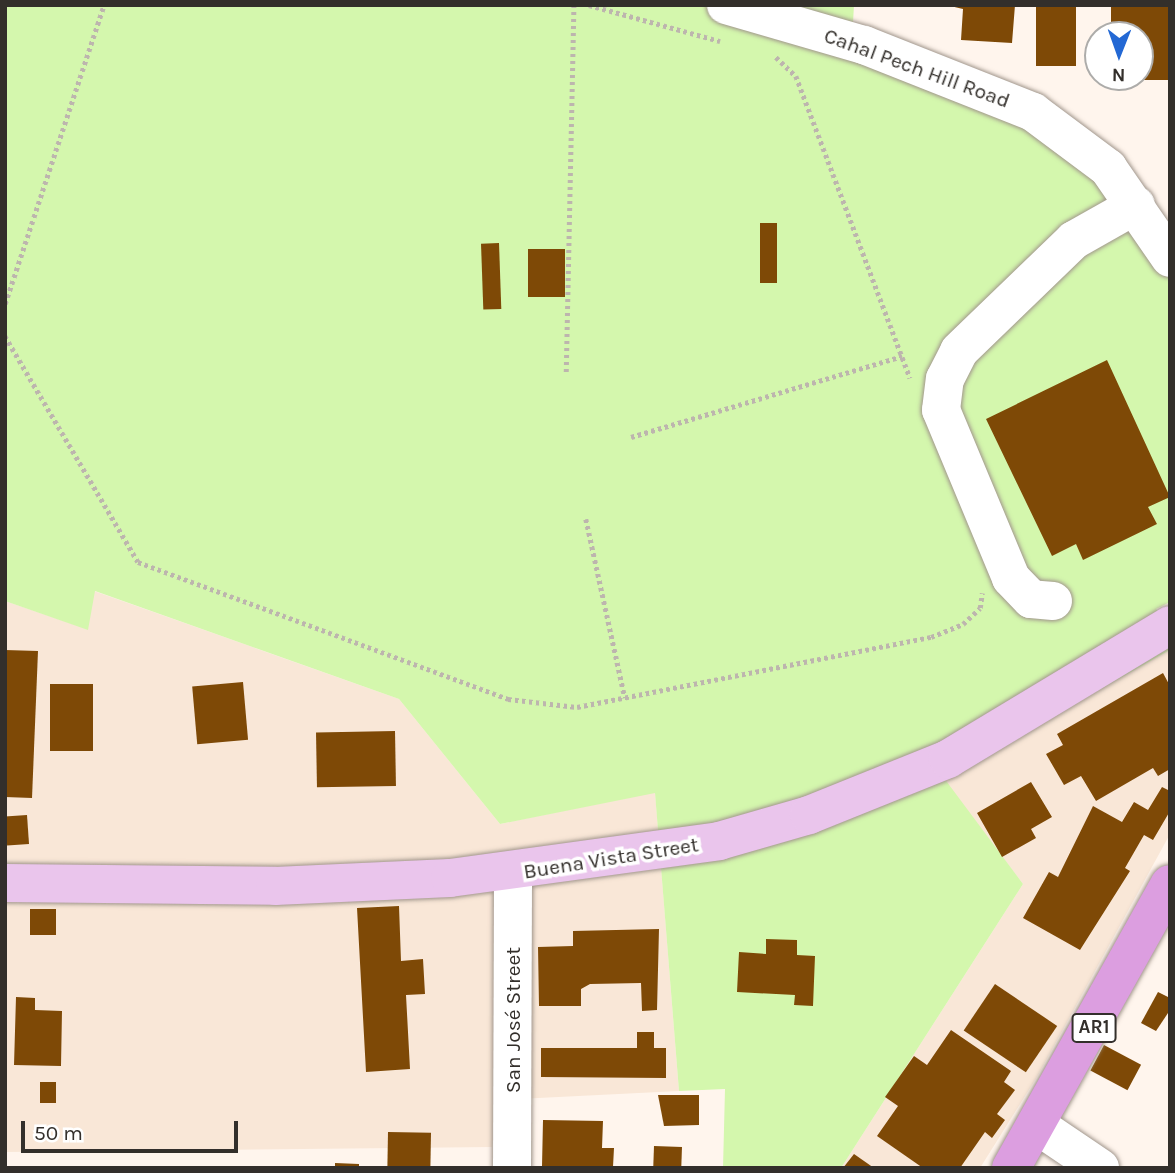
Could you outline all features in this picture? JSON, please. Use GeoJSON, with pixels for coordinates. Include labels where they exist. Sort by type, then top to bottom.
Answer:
{"type":"FeatureCollection","features":[{"type":"Feature","properties":{"kind":"highway","name":"AR1"},"geometry":{"type":"LineString","coordinates":[[1011,1168],[1038,1126],[1170,884]]}},
{"type":"Feature","properties":{"kind":"main road","name":"Buena Vista Street"},"geometry":{"type":"LineString","coordinates":[[5,883],[275,886],[513,872],[719,841],[809,815],[1009,727],[1168,627]]}},
{"type":"Feature","properties":{"kind":"street","name":"Cahal Pech Hill Road"},"geometry":{"type":"LineString","coordinates":[[725,24],[988,89],[1067,134],[1108,168],[1170,258]]}},
{"type":"Feature","properties":{"kind":"street"},"geometry":{"type":"LineString","coordinates":[[1053,601],[1031,599],[1011,578],[942,410],[945,379],[959,351],[1074,240],[1136,205]]}},
{"type":"Feature","properties":{"kind":"street","name":"San José Street"},"geometry":{"type":"LineString","coordinates":[[512,1168],[513,872]]}},
{"type":"Feature","properties":{"kind":"street"},"geometry":{"type":"LineString","coordinates":[[1038,1126],[1100,1168]]}},
{"type":"Feature","properties":{"kind":"path"},"geometry":{"type":"LineString","coordinates":[[5,304],[104,5]]}},
{"type":"Feature","properties":{"kind":"path"},"geometry":{"type":"LineString","coordinates":[[566,372],[575,5]]}},
{"type":"Feature","properties":{"kind":"path"},"geometry":{"type":"LineString","coordinates":[[589,5],[725,24]]}},
{"type":"Feature","properties":{"kind":"path"},"geometry":{"type":"LineString","coordinates":[[764,53],[789,64],[796,76],[911,381]]}},
{"type":"Feature","properties":{"kind":"path"},"geometry":{"type":"LineString","coordinates":[[5,336],[138,562],[508,699],[550,709],[625,698],[931,637],[981,608],[983,585]]}},
{"type":"Feature","properties":{"kind":"path"},"geometry":{"type":"LineString","coordinates":[[631,437],[902,356]]}},
{"type":"Feature","properties":{"kind":"path"},"geometry":{"type":"LineString","coordinates":[[586,519],[625,698]]}},
{"type":"Feature","properties":{"kind":"shaded area"},"geometry":{"type":"Polygon","coordinates":[[[94,591],[399,699],[500,824],[655,792],[679,1091],[498,1100],[492,1147],[5,1152],[5,601],[87,629],[94,591]]]}},
{"type":"Feature","properties":{"kind":"shaded area"},"geometry":{"type":"Polygon","coordinates":[[[1170,650],[1170,834],[1037,1077],[980,1168],[841,1168],[1023,884],[943,778],[1170,650]]]}},
{"type":"Feature","properties":{"kind":"green space"},"geometry":{"type":"Polygon","coordinates":[[[5,5],[854,5],[852,40],[1002,87],[1170,233],[1170,602],[1156,609],[1170,626],[1170,650],[944,778],[1023,884],[841,1168],[723,1168],[725,1089],[679,1091],[655,793],[500,824],[399,699],[95,591],[88,630],[5,601],[5,5]]]}},
{"type":"Feature","properties":{"kind":"building"},"geometry":{"type":"Polygon","coordinates":[[[946,5],[1015,5],[1012,43],[961,40],[963,9],[946,5]]]}},
{"type":"Feature","properties":{"kind":"building"},"geometry":{"type":"Polygon","coordinates":[[[1036,5],[1076,5],[1076,66],[1036,66],[1036,5]]]}},
{"type":"Feature","properties":{"kind":"building"},"geometry":{"type":"Polygon","coordinates":[[[1111,5],[1170,5],[1170,80],[1154,80],[1154,21],[1111,21],[1111,5]]]}},
{"type":"Feature","properties":{"kind":"building"},"geometry":{"type":"Polygon","coordinates":[[[760,223],[777,223],[777,283],[760,283],[760,223]]]}},
{"type":"Feature","properties":{"kind":"building"},"geometry":{"type":"Polygon","coordinates":[[[499,243],[501,309],[483,310],[481,244],[499,243]]]}},
{"type":"Feature","properties":{"kind":"building"},"geometry":{"type":"Polygon","coordinates":[[[528,249],[565,249],[565,297],[528,297],[528,249]]]}},
{"type":"Feature","properties":{"kind":"building"},"geometry":{"type":"Polygon","coordinates":[[[1107,360],[1170,497],[1148,507],[1157,524],[1083,560],[1076,544],[1052,556],[986,419],[1107,360]]]}},
{"type":"Feature","properties":{"kind":"building"},"geometry":{"type":"Polygon","coordinates":[[[5,650],[38,651],[32,798],[5,797],[5,650]]]}},
{"type":"Feature","properties":{"kind":"building"},"geometry":{"type":"Polygon","coordinates":[[[1163,673],[1170,686],[1170,769],[1158,776],[1153,768],[1096,801],[1081,776],[1064,785],[1046,754],[1063,745],[1057,734],[1163,673]]]}},
{"type":"Feature","properties":{"kind":"building"},"geometry":{"type":"Polygon","coordinates":[[[243,682],[248,740],[197,744],[192,686],[243,682]]]}},
{"type":"Feature","properties":{"kind":"building"},"geometry":{"type":"Polygon","coordinates":[[[50,684],[93,684],[93,751],[50,751],[50,684]]]}},
{"type":"Feature","properties":{"kind":"building"},"geometry":{"type":"Polygon","coordinates":[[[395,731],[396,786],[317,787],[316,732],[395,731]]]}},
{"type":"Feature","properties":{"kind":"building"},"geometry":{"type":"Polygon","coordinates":[[[1031,782],[1052,817],[1031,829],[1036,838],[1002,857],[977,813],[1031,782]]]}},
{"type":"Feature","properties":{"kind":"building"},"geometry":{"type":"Polygon","coordinates":[[[1162,787],[1170,791],[1170,811],[1153,840],[1144,835],[1125,868],[1130,871],[1080,950],[1023,918],[1049,872],[1058,877],[1093,806],[1122,822],[1134,802],[1148,810],[1162,787]]]}},
{"type":"Feature","properties":{"kind":"building"},"geometry":{"type":"Polygon","coordinates":[[[27,815],[29,844],[7,845],[5,817],[27,815]]]}},
{"type":"Feature","properties":{"kind":"building"},"geometry":{"type":"Polygon","coordinates":[[[399,906],[401,961],[423,959],[425,994],[406,995],[410,1069],[366,1072],[357,908],[399,906]]]}},
{"type":"Feature","properties":{"kind":"building"},"geometry":{"type":"Polygon","coordinates":[[[30,909],[56,909],[56,935],[30,935],[30,909]]]}},
{"type":"Feature","properties":{"kind":"building"},"geometry":{"type":"Polygon","coordinates":[[[659,929],[657,1010],[642,1011],[641,983],[590,984],[581,989],[581,1006],[539,1006],[538,947],[573,946],[573,931],[659,929]]]}},
{"type":"Feature","properties":{"kind":"building"},"geometry":{"type":"Polygon","coordinates":[[[766,939],[797,940],[797,955],[815,956],[813,1006],[794,1005],[795,995],[737,992],[739,952],[766,954],[766,939]]]}},
{"type":"Feature","properties":{"kind":"building"},"geometry":{"type":"Polygon","coordinates":[[[995,984],[1057,1026],[1026,1072],[964,1030],[995,984]]]}},
{"type":"Feature","properties":{"kind":"building"},"geometry":{"type":"Polygon","coordinates":[[[1158,992],[1170,998],[1170,1010],[1156,1031],[1141,1023],[1158,992]]]}},
{"type":"Feature","properties":{"kind":"building"},"geometry":{"type":"Polygon","coordinates":[[[16,997],[35,998],[35,1010],[62,1011],[61,1066],[14,1065],[16,997]]]}},
{"type":"Feature","properties":{"kind":"building"},"geometry":{"type":"Polygon","coordinates":[[[951,1030],[1011,1071],[1004,1082],[1015,1090],[997,1114],[1005,1120],[992,1138],[985,1132],[960,1168],[923,1168],[877,1136],[898,1106],[885,1097],[914,1056],[927,1065],[951,1030]]]}},
{"type":"Feature","properties":{"kind":"building"},"geometry":{"type":"Polygon","coordinates":[[[637,1032],[654,1032],[654,1048],[666,1048],[666,1078],[541,1077],[541,1048],[637,1048],[637,1032]]]}},
{"type":"Feature","properties":{"kind":"building"},"geometry":{"type":"Polygon","coordinates":[[[1104,1045],[1141,1065],[1127,1090],[1090,1071],[1104,1045]]]}},
{"type":"Feature","properties":{"kind":"building"},"geometry":{"type":"Polygon","coordinates":[[[40,1082],[56,1082],[56,1103],[40,1103],[40,1082]]]}},
{"type":"Feature","properties":{"kind":"building"},"geometry":{"type":"Polygon","coordinates":[[[658,1095],[699,1095],[699,1125],[664,1126],[658,1095]]]}},
{"type":"Feature","properties":{"kind":"building"},"geometry":{"type":"Polygon","coordinates":[[[543,1120],[603,1121],[602,1148],[614,1148],[613,1167],[542,1166],[543,1120]]]}},
{"type":"Feature","properties":{"kind":"building"},"geometry":{"type":"Polygon","coordinates":[[[388,1132],[431,1133],[430,1168],[387,1168],[388,1132]]]}},
{"type":"Feature","properties":{"kind":"building"},"geometry":{"type":"Polygon","coordinates":[[[654,1146],[682,1147],[681,1168],[653,1168],[654,1146]]]}},
{"type":"Feature","properties":{"kind":"building"},"geometry":{"type":"Polygon","coordinates":[[[854,1154],[874,1168],[843,1168],[854,1154]]]}},
{"type":"Feature","properties":{"kind":"building"},"geometry":{"type":"Polygon","coordinates":[[[335,1163],[359,1164],[359,1168],[335,1168],[335,1163]]]}}]}
